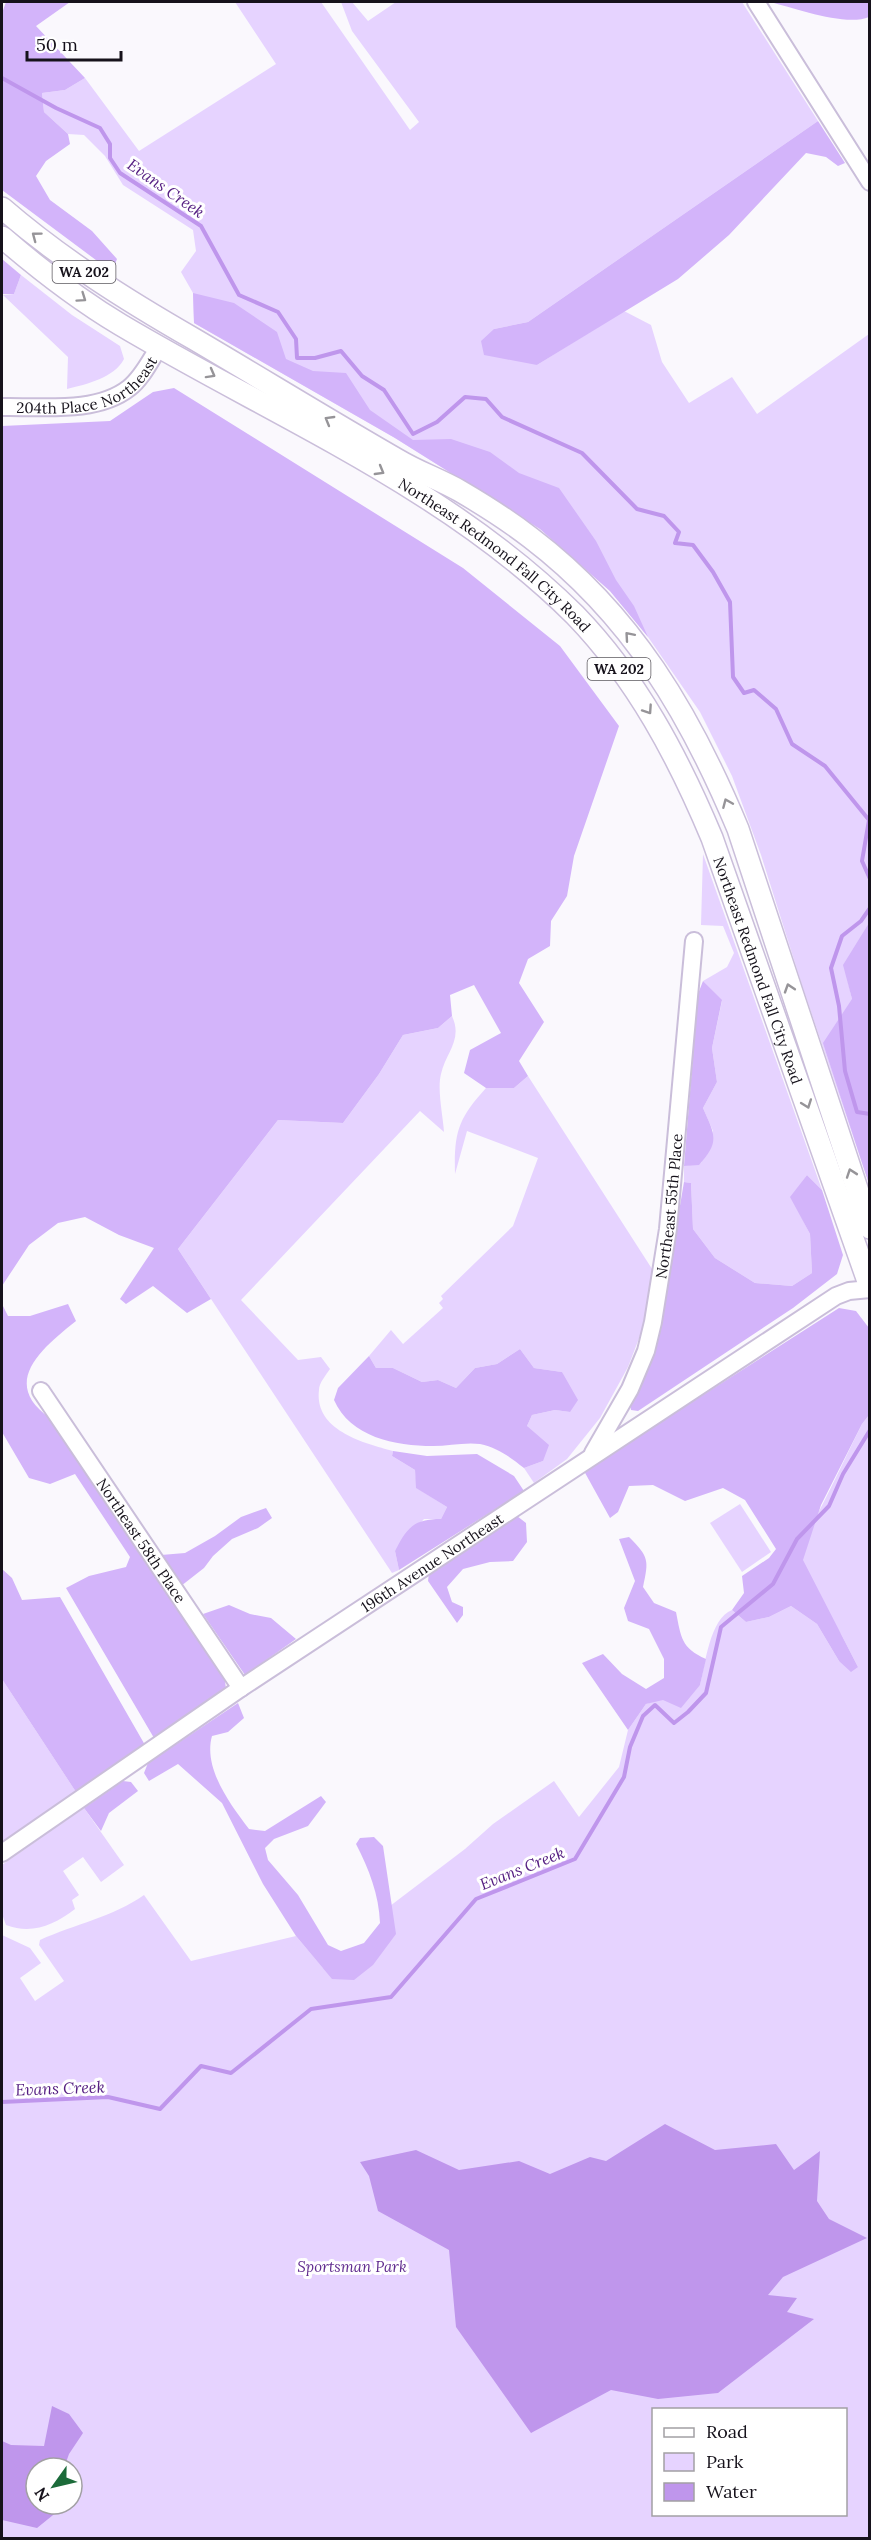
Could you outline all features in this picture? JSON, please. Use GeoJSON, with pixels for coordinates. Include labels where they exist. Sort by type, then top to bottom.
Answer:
{"type":"FeatureCollection","features":[{"type":"Feature","properties":{"kind":"main road","name":"Northeast Redmond Fall City Road"},"geometry":{"type":"LineString","coordinates":[[2,208],[80,269],[171,327],[403,463],[460,491],[531,538],[595,596],[649,659],[681,708],[707,757],[738,829],[864,1240],[870,1288]]}},
{"type":"Feature","properties":{"kind":"main road","name":"Northeast Redmond Fall City Road"},"geometry":{"type":"LineString","coordinates":[[2,237],[100,311],[446,511],[513,559],[576,616],[625,676],[657,723],[677,760],[712,838],[864,1240]]}},
{"type":"Feature","properties":{"kind":"main road"},"geometry":{"type":"LineString","coordinates":[[159,347],[171,327]]}},
{"type":"Feature","properties":{"kind":"street"},"geometry":{"type":"LineString","coordinates":[[756,2],[870,182]]}},
{"type":"Feature","properties":{"kind":"street","name":"204th Place Northeast"},"geometry":{"type":"LineString","coordinates":[[2,407],[83,405],[109,400],[129,388],[159,347]]}},
{"type":"Feature","properties":{"kind":"street","name":"Northeast 55th Place"},"geometry":{"type":"LineString","coordinates":[[591,1456],[630,1389],[646,1351],[653,1322],[668,1229],[694,941]]}},
{"type":"Feature","properties":{"kind":"street","name":"196th Avenue Northeast"},"geometry":{"type":"LineString","coordinates":[[2,1853],[241,1688],[836,1296],[849,1291],[870,1288]]}},
{"type":"Feature","properties":{"kind":"street","name":"Northeast 58th Place"},"geometry":{"type":"LineString","coordinates":[[41,1391],[241,1688]]}},
{"type":"Feature","properties":{"kind":"green space"},"geometry":{"type":"Polygon","coordinates":[[[235,2],[321,2],[410,130],[419,122],[352,31],[341,2],[352,2],[368,21],[396,2],[742,2],[818,121],[528,322],[494,329],[537,365],[624,311],[651,325],[662,362],[689,403],[732,377],[757,414],[869,334],[870,923],[844,965],[852,999],[869,1184],[761,855],[732,776],[700,712],[648,637],[610,591],[540,529],[395,438],[194,323],[193,293],[181,272],[196,251],[193,230],[123,185],[105,156],[84,135],[68,134],[44,112],[42,93],[65,90],[85,78],[139,151],[276,64],[235,2]]]}},
{"type":"Feature","properties":{"kind":"green space"},"geometry":{"type":"Polygon","coordinates":[[[21,275],[72,315],[120,346],[124,359],[120,366],[107,376],[67,389],[68,357],[3,295],[14,294],[21,275]]]}},
{"type":"Feature","properties":{"kind":"green space"},"geometry":{"type":"Polygon","coordinates":[[[703,854],[822,1190],[807,1175],[791,1197],[810,1234],[812,1273],[792,1286],[755,1283],[715,1258],[693,1229],[691,1183],[684,1182],[684,1166],[701,1163],[713,1131],[703,1108],[717,1082],[712,1048],[722,1001],[703,981],[727,967],[734,953],[723,926],[701,925],[703,854]]]}},
{"type":"Feature","properties":{"kind":"green space"},"geometry":{"type":"Polygon","coordinates":[[[452,1016],[455,1024],[455,1039],[443,1066],[440,1080],[444,1132],[420,1111],[241,1300],[298,1360],[321,1357],[330,1369],[319,1387],[320,1404],[324,1415],[332,1425],[355,1439],[393,1451],[392,1456],[415,1470],[417,1488],[447,1507],[441,1519],[424,1519],[395,1551],[399,1570],[392,1573],[178,1249],[278,1120],[343,1123],[379,1074],[403,1035],[438,1028],[452,1016]]]}},
{"type":"Feature","properties":{"kind":"green space"},"geometry":{"type":"Polygon","coordinates":[[[528,1076],[654,1272],[643,1328],[628,1367],[600,1418],[567,1459],[534,1483],[524,1468],[543,1461],[527,1426],[532,1415],[555,1410],[570,1412],[562,1372],[534,1368],[520,1349],[497,1364],[475,1368],[456,1388],[438,1380],[422,1382],[393,1368],[376,1368],[369,1356],[391,1330],[403,1344],[443,1308],[439,1303],[443,1299],[441,1296],[513,1226],[538,1158],[467,1131],[455,1174],[455,1147],[464,1118],[486,1088],[514,1088],[528,1076]]]}},
{"type":"Feature","properties":{"kind":"green space","name":"Sportsman Park"},"geometry":{"type":"Polygon","coordinates":[[[869,1415],[869,2538],[2,2538],[2,1935],[30,1948],[41,1963],[20,1978],[35,2001],[64,1981],[39,1945],[40,1940],[107,1915],[144,1895],[191,1961],[296,1936],[323,1968],[394,1929],[390,1906],[465,1849],[493,1824],[554,1781],[579,1817],[619,1767],[628,1730],[646,1704],[700,1685],[710,1643],[718,1622],[732,1610],[746,1622],[769,1617],[791,1606],[817,1624],[839,1661],[858,1667],[841,1634],[791,1561],[862,1424],[869,1415]]]}},
{"type":"Feature","properties":{"kind":"green space"},"geometry":{"type":"Polygon","coordinates":[[[740,1504],[771,1552],[742,1572],[710,1523],[740,1504]]]}},
{"type":"Feature","properties":{"kind":"green space"},"geometry":{"type":"Polygon","coordinates":[[[2,1679],[76,1792],[2,1843],[2,1679]]]}},
{"type":"Feature","properties":{"kind":"green space"},"geometry":{"type":"Polygon","coordinates":[[[84,1808],[124,1865],[101,1882],[83,1857],[63,1871],[79,1895],[72,1900],[75,1909],[51,1924],[34,1929],[6,1925],[2,1914],[2,1865],[84,1808]]]}},
{"type":"Feature","properties":{"kind":"shaded area"},"geometry":{"type":"Polygon","coordinates":[[[6,2],[70,2],[36,26],[85,78],[65,90],[42,93],[44,112],[68,134],[70,144],[46,161],[36,176],[50,200],[92,231],[117,259],[112,272],[2,190],[2,13],[6,2]]]}},
{"type":"Feature","properties":{"kind":"shaded area"},"geometry":{"type":"Polygon","coordinates":[[[770,2],[869,2],[869,17],[847,20],[770,2]]]}},
{"type":"Feature","properties":{"kind":"shaded area"},"geometry":{"type":"Polygon","coordinates":[[[818,121],[845,163],[838,166],[826,157],[806,153],[729,235],[678,279],[537,365],[484,355],[481,341],[494,329],[528,322],[818,121]]]}},
{"type":"Feature","properties":{"kind":"shaded area"},"geometry":{"type":"Polygon","coordinates":[[[2,259],[21,275],[14,294],[2,294],[2,259]]]}},
{"type":"Feature","properties":{"kind":"shaded area"},"geometry":{"type":"Polygon","coordinates":[[[193,293],[234,303],[277,332],[286,359],[313,371],[346,373],[370,410],[413,440],[451,439],[490,452],[519,473],[559,488],[596,541],[616,580],[634,606],[648,637],[610,591],[540,529],[395,438],[194,323],[193,293]]]}},
{"type":"Feature","properties":{"kind":"shaded area"},"geometry":{"type":"Polygon","coordinates":[[[174,388],[463,568],[560,646],[619,726],[574,856],[567,896],[551,921],[550,946],[528,959],[519,983],[544,1022],[519,1061],[528,1076],[514,1088],[486,1088],[464,1073],[470,1050],[501,1033],[474,985],[450,995],[452,1016],[438,1028],[403,1035],[379,1074],[343,1123],[278,1120],[178,1249],[211,1299],[187,1313],[153,1286],[126,1304],[120,1299],[154,1248],[119,1235],[85,1217],[58,1223],[29,1245],[2,1286],[2,426],[110,421],[153,392],[174,388]]]}},
{"type":"Feature","properties":{"kind":"shaded area"},"geometry":{"type":"Polygon","coordinates":[[[869,923],[869,1184],[823,1043],[852,999],[843,965],[869,923]]]}},
{"type":"Feature","properties":{"kind":"shaded area"},"geometry":{"type":"Polygon","coordinates":[[[703,981],[722,1000],[712,1048],[717,1082],[703,1108],[713,1132],[713,1144],[699,1165],[684,1166],[698,994],[703,981]]]}},
{"type":"Feature","properties":{"kind":"shaded area"},"geometry":{"type":"Polygon","coordinates":[[[807,1175],[822,1190],[843,1255],[837,1274],[793,1308],[638,1411],[631,1410],[630,1402],[659,1329],[684,1182],[691,1183],[693,1229],[715,1258],[755,1283],[792,1286],[812,1273],[810,1234],[790,1197],[807,1175]]]}},
{"type":"Feature","properties":{"kind":"shaded area"},"geometry":{"type":"Polygon","coordinates":[[[2,1304],[8,1316],[30,1316],[68,1304],[76,1321],[39,1355],[27,1379],[28,1392],[35,1405],[50,1418],[225,1681],[226,1689],[154,1738],[66,1588],[89,1576],[126,1567],[130,1557],[75,1474],[50,1484],[29,1478],[2,1432],[2,1304]]]}},
{"type":"Feature","properties":{"kind":"shaded area"},"geometry":{"type":"Polygon","coordinates":[[[839,1308],[856,1311],[869,1328],[869,1415],[862,1424],[821,1505],[803,1560],[858,1667],[851,1672],[839,1661],[817,1624],[791,1606],[769,1617],[746,1622],[732,1610],[744,1593],[742,1576],[769,1558],[776,1549],[745,1500],[723,1488],[685,1501],[653,1485],[629,1486],[618,1512],[610,1518],[584,1471],[839,1308]]]}},
{"type":"Feature","properties":{"kind":"shaded area"},"geometry":{"type":"Polygon","coordinates":[[[520,1349],[534,1368],[562,1372],[578,1400],[570,1412],[555,1410],[532,1415],[527,1426],[549,1445],[543,1461],[524,1468],[498,1450],[480,1444],[418,1446],[375,1437],[351,1423],[341,1413],[334,1400],[338,1388],[369,1356],[376,1368],[393,1368],[422,1382],[438,1380],[456,1388],[475,1368],[497,1364],[520,1349]]]}},
{"type":"Feature","properties":{"kind":"shaded area"},"geometry":{"type":"Polygon","coordinates":[[[393,1451],[427,1456],[477,1454],[514,1476],[524,1491],[399,1570],[395,1551],[403,1536],[417,1523],[441,1519],[447,1507],[416,1488],[415,1470],[392,1456],[393,1451]]]}},
{"type":"Feature","properties":{"kind":"shaded area"},"geometry":{"type":"Polygon","coordinates":[[[266,1508],[272,1518],[258,1528],[232,1539],[213,1556],[204,1568],[181,1586],[161,1555],[185,1553],[215,1536],[241,1517],[266,1508]]]}},
{"type":"Feature","properties":{"kind":"shaded area"},"geometry":{"type":"Polygon","coordinates":[[[517,1516],[526,1523],[527,1542],[513,1561],[490,1562],[463,1569],[447,1587],[452,1602],[463,1607],[463,1615],[457,1623],[428,1581],[429,1573],[517,1516]]]}},
{"type":"Feature","properties":{"kind":"shaded area"},"geometry":{"type":"Polygon","coordinates":[[[629,1537],[646,1559],[643,1587],[654,1603],[676,1612],[679,1628],[687,1646],[691,1651],[706,1659],[700,1685],[681,1708],[663,1700],[646,1704],[628,1730],[582,1663],[603,1654],[622,1674],[646,1689],[664,1678],[664,1659],[649,1629],[628,1621],[624,1608],[635,1581],[619,1539],[629,1537]]]}},
{"type":"Feature","properties":{"kind":"shaded area"},"geometry":{"type":"Polygon","coordinates":[[[2,1569],[12,1578],[22,1600],[60,1597],[145,1745],[76,1792],[2,1679],[2,1569]]]}},
{"type":"Feature","properties":{"kind":"shaded area"},"geometry":{"type":"Polygon","coordinates":[[[229,1605],[250,1614],[271,1618],[296,1639],[245,1675],[203,1614],[229,1605]]]}},
{"type":"Feature","properties":{"kind":"shaded area"},"geometry":{"type":"Polygon","coordinates":[[[238,1703],[244,1718],[228,1732],[212,1736],[211,1761],[220,1785],[249,1829],[265,1831],[321,1796],[326,1802],[308,1826],[274,1839],[265,1848],[268,1860],[298,1895],[328,1945],[341,1951],[364,1943],[380,1923],[378,1902],[372,1882],[356,1844],[360,1838],[374,1837],[383,1846],[396,1934],[373,1965],[354,1980],[332,1979],[296,1936],[263,1884],[222,1803],[178,1764],[149,1781],[144,1773],[148,1763],[238,1703]]]}},
{"type":"Feature","properties":{"kind":"shaded area"},"geometry":{"type":"Polygon","coordinates":[[[123,1781],[131,1782],[138,1791],[109,1813],[101,1831],[84,1808],[123,1781]]]}},
{"type":"Feature","properties":{"kind":"water"},"geometry":{"type":"Polygon","coordinates":[[[665,2124],[715,2150],[776,2144],[794,2170],[820,2151],[817,2201],[829,2219],[867,2238],[783,2277],[768,2295],[797,2298],[787,2312],[814,2319],[718,2393],[658,2399],[611,2390],[531,2433],[456,2327],[449,2250],[378,2211],[369,2176],[360,2162],[416,2150],[459,2170],[519,2161],[550,2174],[590,2157],[606,2161],[665,2124]]]}},
{"type":"Feature","properties":{"kind":"water"},"geometry":{"type":"Polygon","coordinates":[[[52,2406],[69,2414],[83,2433],[68,2456],[24,2456],[24,2516],[52,2516],[37,2528],[2,2520],[2,2441],[11,2445],[44,2446],[52,2406]]]}},
{"type":"Feature","properties":{"kind":"waterway","name":"Evans Creek"},"geometry":{"type":"LineString","coordinates":[[2,78],[56,108],[100,128],[110,144],[110,158],[120,173],[201,226],[239,295],[278,312],[296,339],[297,358],[315,358],[341,351],[362,376],[384,390],[413,434],[437,422],[465,397],[486,399],[502,417],[582,453],[637,509],[664,516],[679,532],[675,543],[693,545],[713,572],[730,602],[733,677],[744,693],[754,690],[776,709],[792,744],[825,766],[869,820],[862,861],[870,879]]}},
{"type":"Feature","properties":{"kind":"waterway","name":"Evans Creek"},"geometry":{"type":"LineString","coordinates":[[870,908],[861,921],[842,936],[831,968],[839,1006],[845,1071],[857,1112],[870,1114]]}},
{"type":"Feature","properties":{"kind":"waterway","name":"Evans Creek"},"geometry":{"type":"LineString","coordinates":[[2,2102],[108,2097],[160,2109],[201,2066],[231,2073],[311,2009],[391,1997],[476,1899],[575,1859],[624,1777],[630,1747],[643,1716],[655,1705],[674,1723],[706,1693],[721,1627],[773,1584],[797,1539],[829,1506],[843,1474],[870,1430]]}}]}
